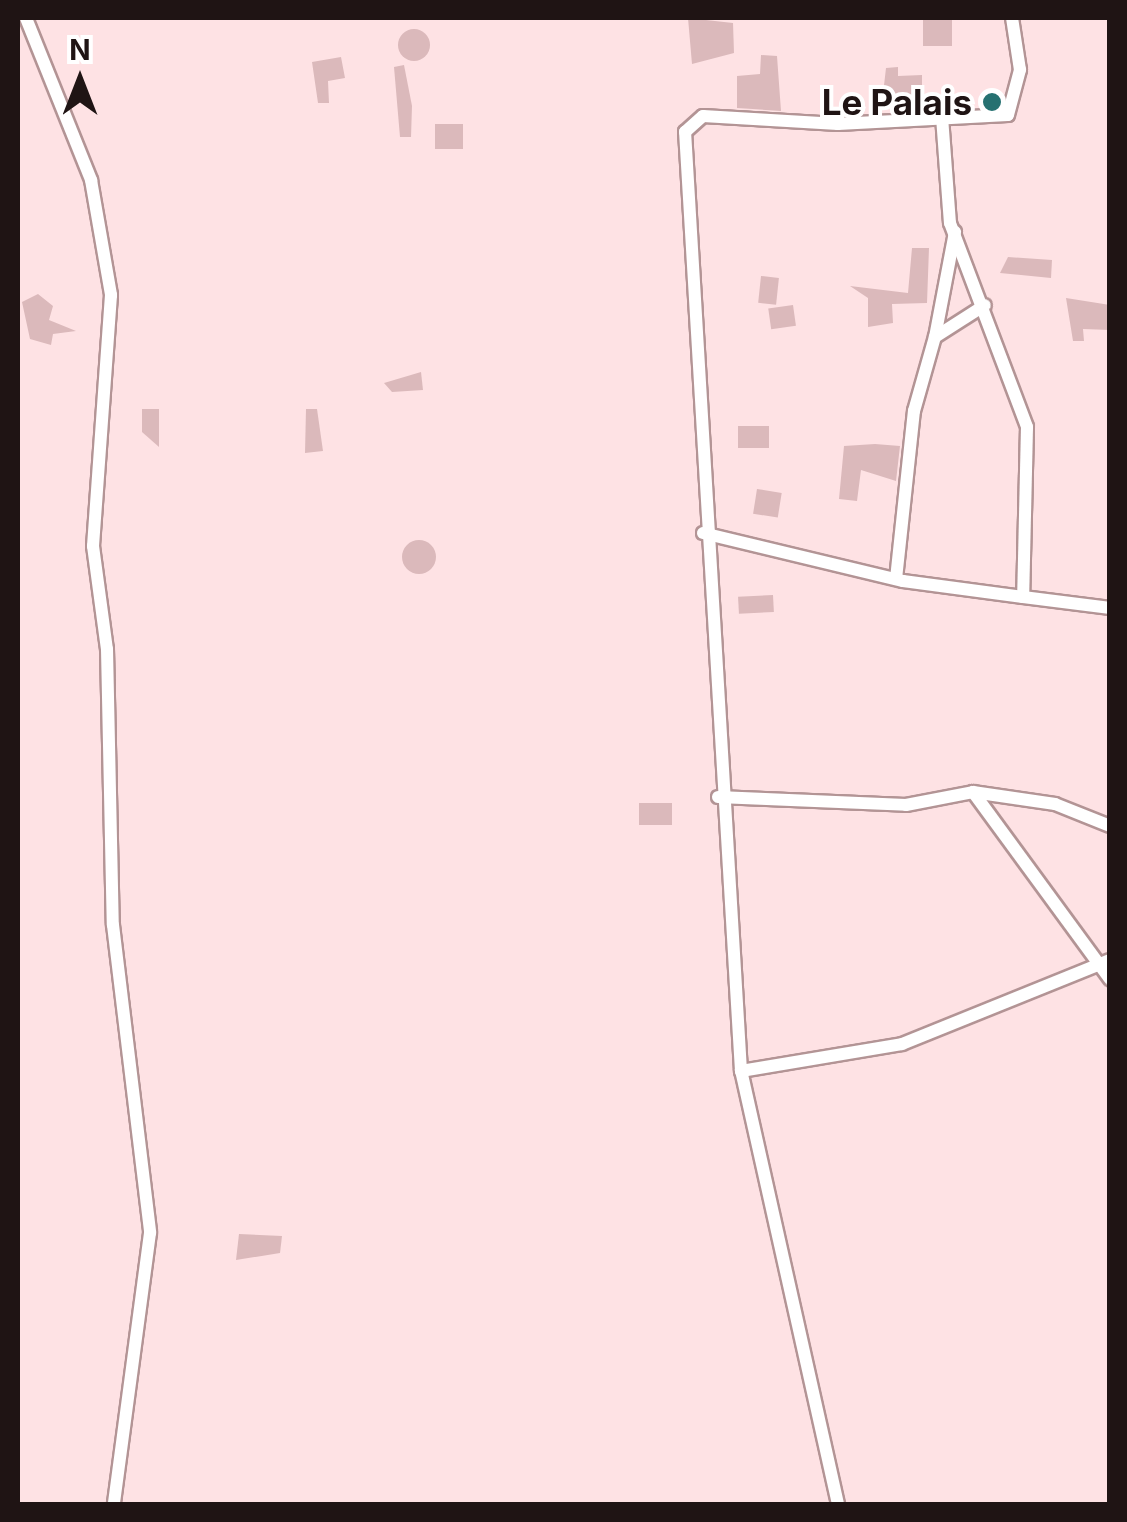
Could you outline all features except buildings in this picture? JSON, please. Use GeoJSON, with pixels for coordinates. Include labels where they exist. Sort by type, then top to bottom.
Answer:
{"type":"FeatureCollection","features":[{"type":"Feature","properties":{"kind":"street"},"geometry":{"type":"LineString","coordinates":[[26,18],[91,180],[111,295],[92,546],[106,650],[113,925],[150,1234],[114,1504]]}},
{"type":"Feature","properties":{"kind":"street"},"geometry":{"type":"LineString","coordinates":[[838,1504],[742,1071],[718,797],[702,533],[689,125],[704,116],[833,124],[942,117],[992,120],[1016,107],[1012,18]]}},
{"type":"Feature","properties":{"kind":"street"},"geometry":{"type":"LineString","coordinates":[[942,117],[955,232],[1027,427],[1024,597]]}},
{"type":"Feature","properties":{"kind":"street"},"geometry":{"type":"LineString","coordinates":[[896,579],[914,411],[935,337],[955,232]]}},
{"type":"Feature","properties":{"kind":"street"},"geometry":{"type":"LineString","coordinates":[[935,337],[985,305]]}},
{"type":"Feature","properties":{"kind":"street"},"geometry":{"type":"LineString","coordinates":[[702,533],[896,579],[1110,608]]}},
{"type":"Feature","properties":{"kind":"street"},"geometry":{"type":"LineString","coordinates":[[718,797],[906,805],[973,792],[1056,804],[1110,826]]}},
{"type":"Feature","properties":{"kind":"street"},"geometry":{"type":"LineString","coordinates":[[973,792],[1104,962],[1110,979]]}},
{"type":"Feature","properties":{"kind":"street"},"geometry":{"type":"LineString","coordinates":[[742,1071],[902,1044],[1104,962]]}},
{"type":"Feature","properties":{"kind":"place","name":"Le Palais"},"geometry":{"type":"Point","coordinates":[992,102]}}]}
